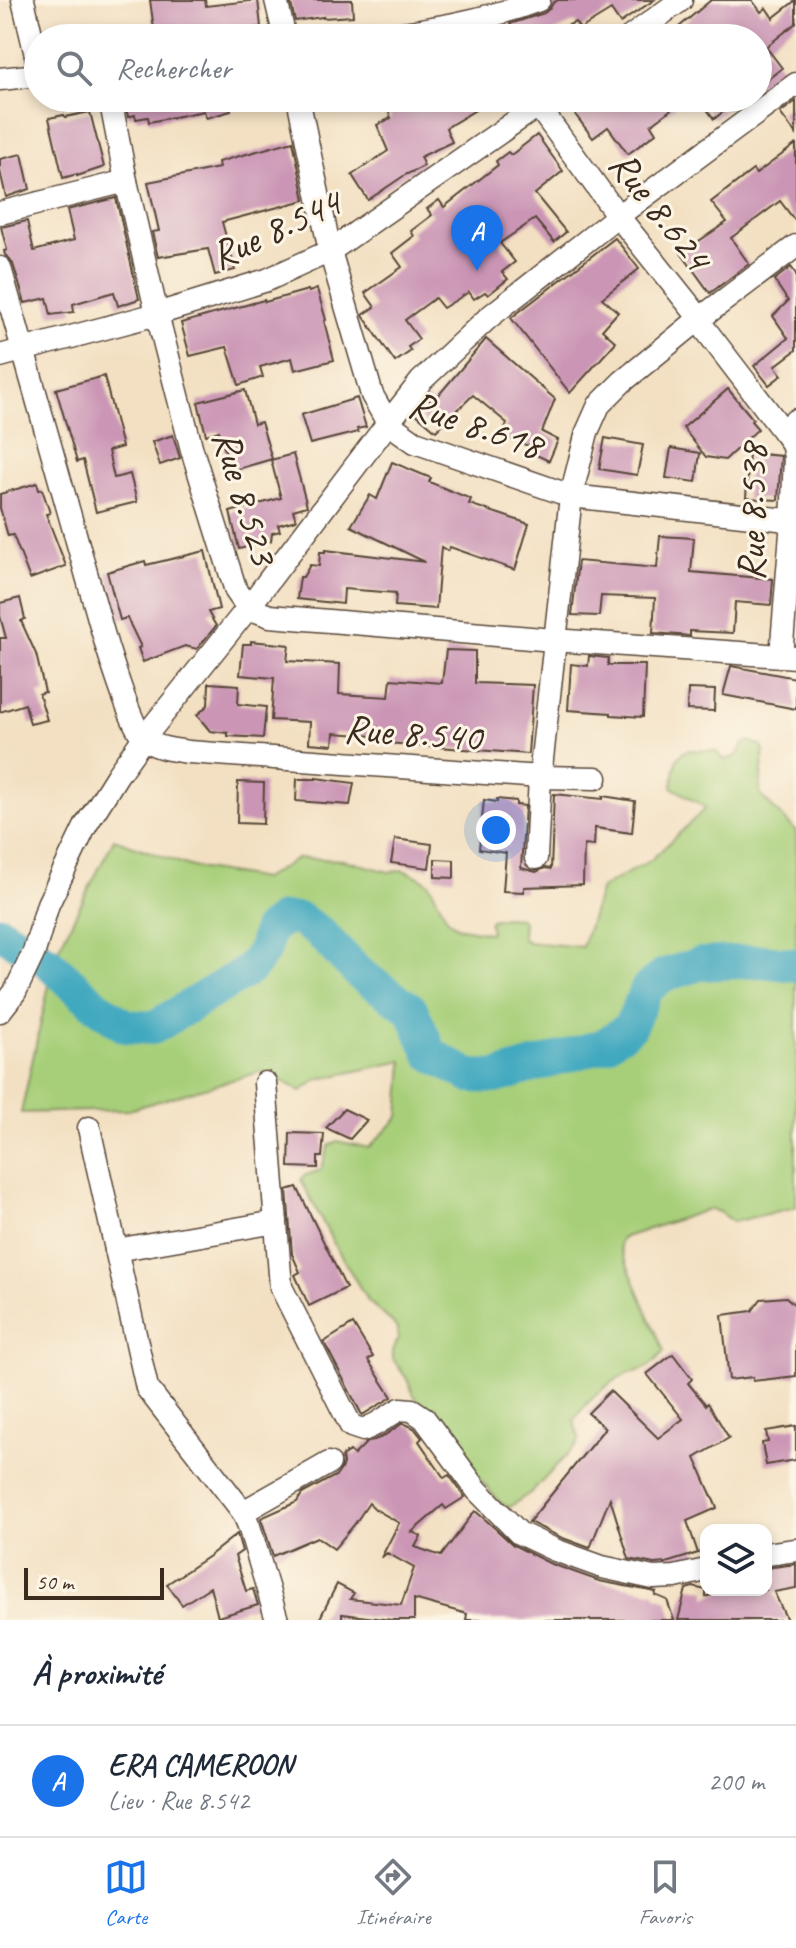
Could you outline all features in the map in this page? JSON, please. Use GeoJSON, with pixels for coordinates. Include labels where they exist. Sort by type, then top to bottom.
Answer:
{"type":"FeatureCollection","features":[{"type":"Feature","properties":{"kind":"street"},"geometry":{"type":"LineString","coordinates":[[23,0],[29,24]]}},
{"type":"Feature","properties":{"kind":"street"},"geometry":{"type":"LineString","coordinates":[[276,0],[282,24]]}},
{"type":"Feature","properties":{"kind":"street"},"geometry":{"type":"LineString","coordinates":[[463,24],[539,0]]}},
{"type":"Feature","properties":{"kind":"street"},"geometry":{"type":"LineString","coordinates":[[648,24],[681,0]]}},
{"type":"Feature","properties":{"kind":"street"},"geometry":{"type":"LineString","coordinates":[[0,79],[24,76]]}},
{"type":"Feature","properties":{"kind":"street"},"geometry":{"type":"LineString","coordinates":[[772,102],[796,84]]}},
{"type":"Feature","properties":{"kind":"street","name":"Rue 8.523"},"geometry":{"type":"LineString","coordinates":[[113,112],[157,314],[201,478],[236,591],[248,608],[270,616],[788,657]]}},
{"type":"Feature","properties":{"kind":"street"},"geometry":{"type":"LineString","coordinates":[[301,112],[330,251],[372,395],[388,423],[421,381],[488,318],[758,112]]}},
{"type":"Feature","properties":{"kind":"street","name":"Rue 8.544"},"geometry":{"type":"LineString","coordinates":[[0,356],[157,314],[267,280],[330,251],[529,112]]}},
{"type":"Feature","properties":{"kind":"street","name":"Rue 8.624"},"geometry":{"type":"LineString","coordinates":[[550,112],[618,216],[698,320],[790,426]]}},
{"type":"Feature","properties":{"kind":"street"},"geometry":{"type":"LineString","coordinates":[[0,213],[126,181]]}},
{"type":"Feature","properties":{"kind":"street"},"geometry":{"type":"LineString","coordinates":[[536,858],[540,777],[571,496],[587,432],[599,405],[622,382],[796,246]]}},
{"type":"Feature","properties":{"kind":"street"},"geometry":{"type":"LineString","coordinates":[[0,268],[107,647],[124,700],[143,739]]}},
{"type":"Feature","properties":{"kind":"street","name":"Rue 8.618"},"geometry":{"type":"LineString","coordinates":[[0,1011],[15,992],[34,952],[48,904],[86,825],[143,739],[248,608],[388,423],[415,442],[571,496],[794,521]]}},
{"type":"Feature","properties":{"kind":"street","name":"Rue 8.538"},"geometry":{"type":"LineString","coordinates":[[788,657],[795,457],[790,426]]}},
{"type":"Feature","properties":{"kind":"street","name":"Rue 8.540"},"geometry":{"type":"LineString","coordinates":[[143,739],[159,747],[189,752],[540,777],[596,778]]}},
{"type":"Feature","properties":{"kind":"street"},"geometry":{"type":"LineString","coordinates":[[265,1083],[281,1287],[351,1426],[363,1430],[400,1409],[412,1410],[424,1418],[477,1490],[519,1533],[602,1567],[653,1578],[700,1571]]}},
{"type":"Feature","properties":{"kind":"street"},"geometry":{"type":"LineString","coordinates":[[89,1128],[147,1388],[246,1519],[277,1620]]}},
{"type":"Feature","properties":{"kind":"street"},"geometry":{"type":"LineString","coordinates":[[116,1250],[276,1222]]}},
{"type":"Feature","properties":{"kind":"street"},"geometry":{"type":"LineString","coordinates":[[246,1519],[329,1463]]}},
{"type":"Feature","properties":{"kind":"street"},"geometry":{"type":"LineString","coordinates":[[772,1553],[796,1550]]}},
{"type":"Feature","properties":{"kind":"green space"},"geometry":{"type":"Polygon","coordinates":[[[749,741],[764,750],[762,797],[796,831],[796,1207],[733,1222],[709,1209],[620,1241],[620,1248],[664,1351],[647,1368],[619,1378],[591,1400],[574,1420],[578,1443],[533,1491],[509,1507],[499,1502],[414,1395],[393,1359],[397,1329],[368,1301],[301,1180],[303,1176],[321,1170],[329,1146],[337,1141],[369,1148],[399,1117],[403,1061],[319,1079],[301,1091],[263,1071],[128,1110],[21,1113],[56,953],[114,839],[192,867],[263,879],[298,858],[344,860],[389,872],[402,870],[429,883],[447,918],[461,928],[489,933],[491,920],[520,918],[523,921],[522,936],[528,942],[582,947],[601,888],[651,860],[706,808],[672,787],[677,759],[689,750],[715,751],[725,760],[737,756],[749,741]]]}},
{"type":"Feature","properties":{"kind":"building"},"geometry":{"type":"Polygon","coordinates":[[[150,0],[205,0],[206,6],[258,0],[261,24],[153,24],[150,0]]]}},
{"type":"Feature","properties":{"kind":"building"},"geometry":{"type":"Polygon","coordinates":[[[290,0],[352,0],[353,16],[295,21],[290,0]]]}},
{"type":"Feature","properties":{"kind":"building"},"geometry":{"type":"Polygon","coordinates":[[[558,0],[654,0],[620,23],[611,10],[588,24],[510,24],[544,13],[558,0]]]}},
{"type":"Feature","properties":{"kind":"building"},"geometry":{"type":"Polygon","coordinates":[[[711,0],[752,0],[761,12],[766,8],[773,18],[796,0],[796,23],[772,42],[772,24],[683,24],[711,0]]]}},
{"type":"Feature","properties":{"kind":"building"},"geometry":{"type":"Polygon","coordinates":[[[772,55],[782,68],[772,76],[772,55]]]}},
{"type":"Feature","properties":{"kind":"building"},"geometry":{"type":"Polygon","coordinates":[[[796,101],[796,134],[780,113],[796,101]]]}},
{"type":"Feature","properties":{"kind":"building"},"geometry":{"type":"Polygon","coordinates":[[[90,112],[104,167],[63,178],[49,118],[90,112]]]}},
{"type":"Feature","properties":{"kind":"building"},"geometry":{"type":"Polygon","coordinates":[[[127,112],[199,112],[149,122],[148,117],[128,117],[127,112]]]}},
{"type":"Feature","properties":{"kind":"building"},"geometry":{"type":"Polygon","coordinates":[[[204,112],[227,112],[206,118],[204,112]]]}},
{"type":"Feature","properties":{"kind":"building"},"geometry":{"type":"Polygon","coordinates":[[[389,112],[472,112],[446,128],[452,142],[420,157],[424,166],[368,200],[352,175],[388,151],[377,125],[391,118],[389,112]]]}},
{"type":"Feature","properties":{"kind":"building"},"geometry":{"type":"Polygon","coordinates":[[[573,112],[668,112],[651,125],[656,133],[628,154],[608,127],[593,138],[573,112]]]}},
{"type":"Feature","properties":{"kind":"building"},"geometry":{"type":"Polygon","coordinates":[[[709,112],[723,112],[714,119],[709,112]]]}},
{"type":"Feature","properties":{"kind":"building"},"geometry":{"type":"Polygon","coordinates":[[[537,135],[563,171],[535,194],[566,232],[554,242],[535,219],[500,243],[515,262],[502,272],[508,279],[488,295],[485,292],[474,299],[469,292],[443,308],[435,298],[405,320],[419,339],[408,347],[411,351],[395,362],[363,315],[375,307],[365,293],[402,267],[392,253],[414,236],[411,231],[432,215],[427,209],[439,200],[444,207],[498,165],[496,161],[508,152],[511,155],[537,135]]]}},
{"type":"Feature","properties":{"kind":"building"},"geometry":{"type":"Polygon","coordinates":[[[293,141],[305,200],[222,222],[235,270],[215,275],[208,249],[158,257],[152,232],[159,231],[148,182],[219,168],[218,162],[293,141]]]}},
{"type":"Feature","properties":{"kind":"building"},"geometry":{"type":"Polygon","coordinates":[[[796,144],[796,222],[780,201],[731,238],[749,264],[710,293],[681,253],[727,222],[711,202],[753,170],[756,174],[796,144]]]}},
{"type":"Feature","properties":{"kind":"building"},"geometry":{"type":"Polygon","coordinates":[[[22,154],[30,189],[6,197],[0,159],[22,154]]]}},
{"type":"Feature","properties":{"kind":"building"},"geometry":{"type":"Polygon","coordinates":[[[116,198],[139,299],[118,306],[114,292],[73,304],[74,312],[51,315],[47,298],[25,303],[13,264],[5,255],[4,251],[7,250],[1,227],[27,221],[34,251],[74,240],[67,210],[116,198]]]}},
{"type":"Feature","properties":{"kind":"building"},"geometry":{"type":"Polygon","coordinates":[[[615,238],[639,269],[602,298],[618,312],[602,330],[616,342],[570,393],[511,318],[615,238]]]}},
{"type":"Feature","properties":{"kind":"building"},"geometry":{"type":"Polygon","coordinates":[[[791,267],[796,274],[796,350],[775,366],[782,375],[769,385],[754,366],[788,338],[773,316],[788,301],[774,280],[791,267]]]}},
{"type":"Feature","properties":{"kind":"building"},"geometry":{"type":"Polygon","coordinates":[[[317,289],[334,360],[295,370],[292,358],[260,367],[263,377],[239,385],[227,347],[190,356],[181,323],[317,289]]]}},
{"type":"Feature","properties":{"kind":"building"},"geometry":{"type":"Polygon","coordinates":[[[486,339],[555,399],[542,432],[558,440],[549,461],[532,453],[534,448],[502,436],[507,423],[473,395],[436,431],[414,412],[426,397],[432,403],[486,339]]]}},
{"type":"Feature","properties":{"kind":"building"},"geometry":{"type":"Polygon","coordinates":[[[104,376],[122,447],[108,451],[114,478],[130,474],[137,502],[96,512],[83,460],[77,462],[56,389],[104,376]]]}},
{"type":"Feature","properties":{"kind":"building"},"geometry":{"type":"Polygon","coordinates":[[[728,389],[758,429],[725,460],[706,457],[683,428],[728,389]]]}},
{"type":"Feature","properties":{"kind":"building"},"geometry":{"type":"Polygon","coordinates":[[[245,390],[254,424],[261,422],[272,459],[231,471],[219,431],[206,435],[198,402],[245,390]]]}},
{"type":"Feature","properties":{"kind":"building"},"geometry":{"type":"Polygon","coordinates":[[[357,398],[366,427],[357,429],[358,432],[310,444],[301,415],[357,398]]]}},
{"type":"Feature","properties":{"kind":"building"},"geometry":{"type":"Polygon","coordinates":[[[173,435],[180,458],[160,465],[152,442],[173,435]]]}},
{"type":"Feature","properties":{"kind":"building"},"geometry":{"type":"Polygon","coordinates":[[[605,438],[643,445],[637,475],[599,469],[605,438]]]}},
{"type":"Feature","properties":{"kind":"building"},"geometry":{"type":"Polygon","coordinates":[[[671,448],[700,453],[696,482],[666,478],[671,448]]]}},
{"type":"Feature","properties":{"kind":"building"},"geometry":{"type":"Polygon","coordinates":[[[749,453],[781,456],[778,500],[746,498],[749,453]]]}},
{"type":"Feature","properties":{"kind":"building"},"geometry":{"type":"Polygon","coordinates":[[[293,454],[307,506],[293,510],[296,520],[278,525],[280,531],[272,533],[271,541],[239,549],[230,512],[281,498],[271,460],[293,454]]]}},
{"type":"Feature","properties":{"kind":"building"},"geometry":{"type":"Polygon","coordinates":[[[392,462],[431,478],[429,482],[471,499],[469,504],[529,524],[515,570],[450,547],[448,551],[441,547],[436,609],[395,606],[396,593],[344,589],[343,604],[297,599],[300,577],[310,565],[319,566],[320,552],[325,550],[425,562],[351,526],[370,495],[377,499],[392,462]]]}},
{"type":"Feature","properties":{"kind":"building"},"geometry":{"type":"Polygon","coordinates":[[[37,483],[39,490],[42,489],[50,513],[46,514],[66,566],[30,579],[13,535],[8,536],[0,508],[0,494],[37,483]]]}},
{"type":"Feature","properties":{"kind":"building"},"geometry":{"type":"Polygon","coordinates":[[[660,536],[694,538],[691,572],[773,579],[771,605],[735,602],[733,633],[690,631],[690,636],[653,633],[655,598],[601,596],[599,616],[572,615],[578,561],[657,568],[660,536]]]}},
{"type":"Feature","properties":{"kind":"building"},"geometry":{"type":"Polygon","coordinates":[[[205,551],[219,609],[208,612],[216,626],[197,649],[185,646],[143,662],[138,648],[141,647],[127,618],[120,620],[107,572],[145,561],[146,565],[205,551]]]}},
{"type":"Feature","properties":{"kind":"building"},"geometry":{"type":"Polygon","coordinates":[[[20,598],[25,619],[21,621],[36,654],[45,692],[39,694],[47,720],[30,724],[25,704],[0,712],[0,638],[6,638],[0,603],[20,598]]]}},
{"type":"Feature","properties":{"kind":"building"},"geometry":{"type":"Polygon","coordinates":[[[251,641],[289,645],[287,661],[340,664],[339,694],[389,697],[391,679],[442,683],[446,650],[475,651],[475,683],[533,685],[528,754],[387,743],[388,737],[334,733],[333,745],[309,743],[310,722],[271,720],[274,678],[240,675],[243,644],[251,644],[251,641]]]}},
{"type":"Feature","properties":{"kind":"building"},"geometry":{"type":"Polygon","coordinates":[[[589,656],[608,658],[608,665],[645,665],[643,717],[568,710],[571,664],[588,666],[589,656]]]}},
{"type":"Feature","properties":{"kind":"building"},"geometry":{"type":"Polygon","coordinates":[[[731,666],[796,678],[796,709],[723,695],[731,666]]]}},
{"type":"Feature","properties":{"kind":"building"},"geometry":{"type":"Polygon","coordinates":[[[209,683],[239,685],[238,704],[266,707],[263,738],[228,736],[228,733],[210,731],[197,715],[208,705],[209,683]]]}},
{"type":"Feature","properties":{"kind":"building"},"geometry":{"type":"Polygon","coordinates":[[[688,689],[715,690],[714,711],[687,710],[688,689]]]}},
{"type":"Feature","properties":{"kind":"building"},"geometry":{"type":"Polygon","coordinates":[[[297,779],[354,783],[350,805],[296,801],[297,779]]]}},
{"type":"Feature","properties":{"kind":"building"},"geometry":{"type":"Polygon","coordinates":[[[238,782],[264,783],[263,824],[237,823],[238,782]]]}},
{"type":"Feature","properties":{"kind":"building"},"geometry":{"type":"Polygon","coordinates":[[[554,794],[635,801],[632,833],[595,828],[594,846],[584,845],[583,885],[524,887],[524,892],[503,891],[506,853],[479,849],[484,800],[516,801],[516,805],[525,806],[521,868],[536,872],[551,869],[554,794]]]}},
{"type":"Feature","properties":{"kind":"building"},"geometry":{"type":"Polygon","coordinates":[[[395,839],[432,844],[429,868],[391,863],[395,839]]]}},
{"type":"Feature","properties":{"kind":"building"},"geometry":{"type":"Polygon","coordinates":[[[435,859],[454,860],[454,878],[435,877],[435,859]]]}},
{"type":"Feature","properties":{"kind":"building"},"geometry":{"type":"Polygon","coordinates":[[[344,1109],[367,1120],[350,1139],[326,1128],[344,1109]]]}},
{"type":"Feature","properties":{"kind":"building"},"geometry":{"type":"Polygon","coordinates":[[[290,1133],[324,1134],[318,1168],[289,1167],[290,1133]]]}},
{"type":"Feature","properties":{"kind":"building"},"geometry":{"type":"Polygon","coordinates":[[[297,1187],[346,1288],[309,1306],[295,1275],[300,1272],[292,1254],[287,1190],[297,1187]]]}},
{"type":"Feature","properties":{"kind":"building"},"geometry":{"type":"Polygon","coordinates":[[[786,1297],[796,1306],[796,1376],[753,1381],[753,1377],[729,1380],[722,1315],[752,1311],[761,1299],[786,1297]]]}},
{"type":"Feature","properties":{"kind":"building"},"geometry":{"type":"Polygon","coordinates":[[[353,1324],[373,1357],[368,1360],[392,1397],[362,1415],[324,1342],[353,1324]]]}},
{"type":"Feature","properties":{"kind":"building"},"geometry":{"type":"Polygon","coordinates":[[[673,1354],[692,1379],[688,1383],[706,1405],[708,1403],[729,1438],[695,1458],[717,1508],[687,1521],[698,1553],[666,1563],[629,1559],[610,1498],[590,1548],[529,1522],[605,1428],[588,1413],[610,1391],[658,1438],[683,1419],[647,1374],[673,1354]]]}},
{"type":"Feature","properties":{"kind":"building"},"geometry":{"type":"Polygon","coordinates":[[[403,1423],[414,1428],[422,1438],[419,1441],[444,1478],[449,1475],[465,1497],[446,1509],[443,1505],[412,1532],[421,1536],[415,1547],[441,1556],[475,1511],[513,1545],[549,1563],[599,1581],[656,1592],[655,1595],[667,1600],[674,1620],[466,1620],[467,1614],[414,1599],[414,1620],[342,1614],[342,1620],[319,1620],[337,1584],[354,1593],[350,1599],[401,1605],[414,1568],[387,1553],[381,1558],[399,1523],[369,1503],[334,1549],[317,1537],[273,1556],[261,1518],[297,1502],[302,1494],[337,1475],[346,1453],[350,1451],[354,1455],[366,1443],[403,1423]]]}},
{"type":"Feature","properties":{"kind":"building"},"geometry":{"type":"Polygon","coordinates":[[[796,1426],[796,1460],[766,1465],[762,1443],[768,1442],[766,1431],[796,1426]]]}},
{"type":"Feature","properties":{"kind":"building"},"geometry":{"type":"Polygon","coordinates":[[[237,1534],[242,1551],[235,1556],[246,1591],[253,1589],[258,1605],[218,1617],[210,1587],[182,1605],[167,1584],[237,1534]]]}},
{"type":"Feature","properties":{"kind":"building"},"geometry":{"type":"Polygon","coordinates":[[[796,1564],[796,1588],[774,1592],[787,1620],[678,1620],[686,1589],[693,1587],[700,1589],[700,1596],[706,1597],[772,1596],[772,1567],[796,1564]]]}},
{"type":"Feature","properties":{"kind":"waterway"},"geometry":{"type":"LineString","coordinates":[[0,932],[47,961],[92,1002],[125,1026],[153,1028],[249,970],[264,950],[269,930],[282,919],[299,919],[319,932],[361,975],[411,1009],[431,1054],[470,1076],[496,1077],[604,1045],[629,1028],[647,989],[662,976],[700,964],[762,961],[796,965]]}},
{"type":"Feature","properties":{"kind":"place","name":"ERA CAMEROON"},"geometry":{"type":"Point","coordinates":[477,271]}}]}
